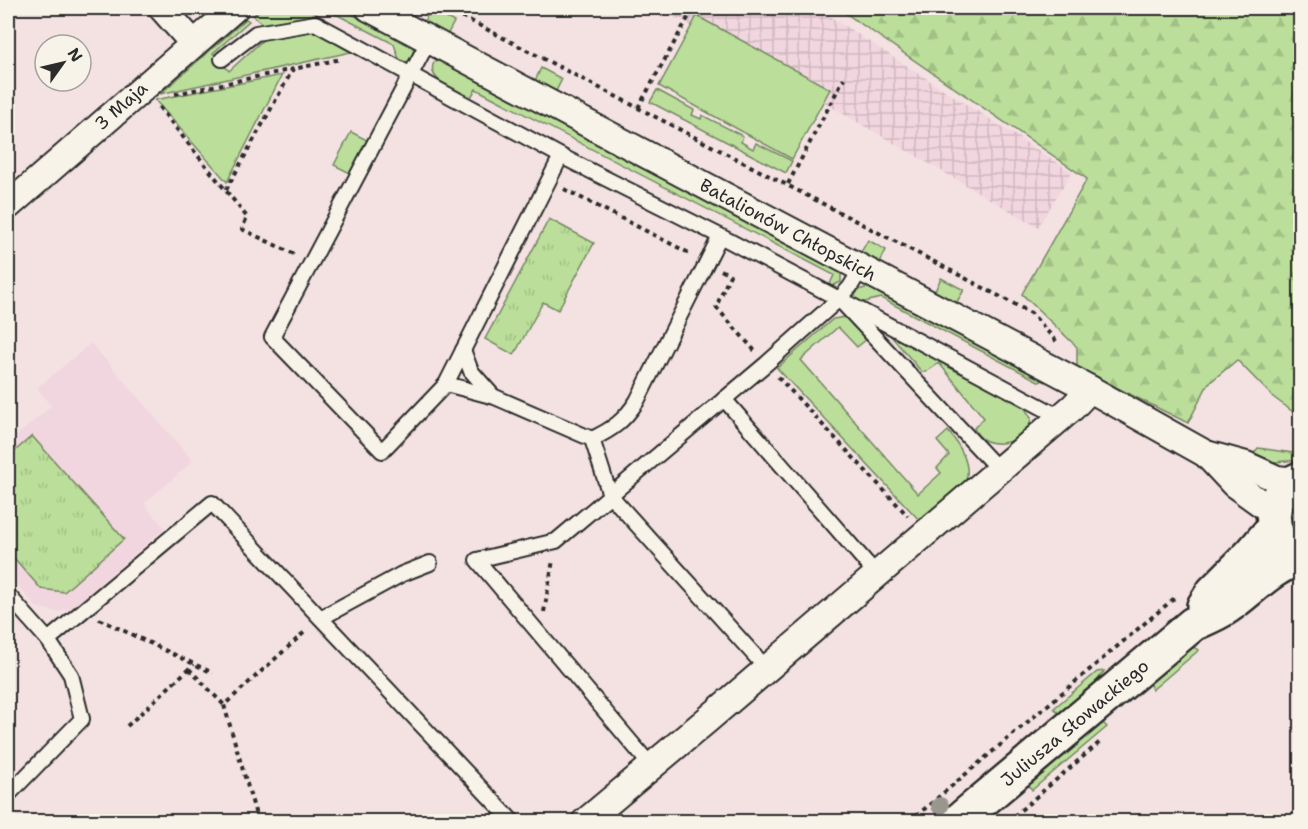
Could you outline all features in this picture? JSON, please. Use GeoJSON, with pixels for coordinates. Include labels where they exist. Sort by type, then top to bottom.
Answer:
{"type":"FeatureCollection","features":[{"type":"Feature","properties":{"kind":"main road","name":"Juliusza Słowackiego"},"geometry":{"type":"LineString","coordinates":[[1193,624],[1213,592],[1251,554],[1273,519],[1280,494],[1298,480]]}},
{"type":"Feature","properties":{"kind":"main road"},"geometry":{"type":"LineString","coordinates":[[1273,519],[1277,537],[1292,553],[1300,557]]}},
{"type":"Feature","properties":{"kind":"main road","name":"Juliusza Słowackiego"},"geometry":{"type":"LineString","coordinates":[[957,822],[1193,624],[1226,608],[1268,573],[1300,557]]}},
{"type":"Feature","properties":{"kind":"street"},"geometry":{"type":"LineString","coordinates":[[162,8],[193,43]]}},
{"type":"Feature","properties":{"kind":"street","name":"3 Maja"},"geometry":{"type":"LineString","coordinates":[[8,206],[235,8]]}},
{"type":"Feature","properties":{"kind":"street","name":"Batalionów Chłopskich"},"geometry":{"type":"LineString","coordinates":[[369,8],[1090,389],[1206,454],[1246,465],[1277,479],[1298,480]]}},
{"type":"Feature","properties":{"kind":"street"},"geometry":{"type":"LineString","coordinates":[[585,822],[925,534],[1090,389]]}},
{"type":"Feature","properties":{"kind":"street","name":"Batalionów Chłopskich"},"geometry":{"type":"LineString","coordinates":[[1206,454],[1234,484],[1273,519]]}},
{"type":"Feature","properties":{"kind":"lane"},"geometry":{"type":"LineString","coordinates":[[222,59],[256,33],[315,23],[561,156],[720,236],[1060,417]]}},
{"type":"Feature","properties":{"kind":"lane"},"geometry":{"type":"LineString","coordinates":[[429,40],[272,337],[382,451],[446,384],[561,156]]}},
{"type":"Feature","properties":{"kind":"lane"},"geometry":{"type":"LineString","coordinates":[[446,384],[495,397],[592,439],[607,432],[625,419],[637,401],[720,236]]}},
{"type":"Feature","properties":{"kind":"lane"},"geometry":{"type":"LineString","coordinates":[[652,767],[477,560],[556,542],[839,299],[861,269]]}},
{"type":"Feature","properties":{"kind":"lane"},"geometry":{"type":"LineString","coordinates":[[839,299],[999,470]]}},
{"type":"Feature","properties":{"kind":"lane"},"geometry":{"type":"LineString","coordinates":[[464,350],[471,371],[495,397]]}},
{"type":"Feature","properties":{"kind":"lane"},"geometry":{"type":"LineString","coordinates":[[724,399],[877,574]]}},
{"type":"Feature","properties":{"kind":"lane"},"geometry":{"type":"LineString","coordinates":[[592,439],[610,495],[766,669]]}},
{"type":"Feature","properties":{"kind":"lane"},"geometry":{"type":"LineString","coordinates":[[48,640],[212,503],[513,822]]}},
{"type":"Feature","properties":{"kind":"lane"},"geometry":{"type":"LineString","coordinates":[[321,618],[402,574],[430,563]]}},
{"type":"Feature","properties":{"kind":"lane"},"geometry":{"type":"LineString","coordinates":[[8,595],[48,640],[71,675],[82,719],[8,795]]}},
{"type":"Feature","properties":{"kind":"path"},"geometry":{"type":"LineString","coordinates":[[446,8],[788,184],[1031,313],[1067,354],[1062,375]]}},
{"type":"Feature","properties":{"kind":"path"},"geometry":{"type":"LineString","coordinates":[[638,108],[689,16]]}},
{"type":"Feature","properties":{"kind":"path"},"geometry":{"type":"LineString","coordinates":[[173,94],[371,53]]}},
{"type":"Feature","properties":{"kind":"path"},"geometry":{"type":"LineString","coordinates":[[226,190],[293,68]]}},
{"type":"Feature","properties":{"kind":"path"},"geometry":{"type":"LineString","coordinates":[[788,184],[844,78]]}},
{"type":"Feature","properties":{"kind":"path"},"geometry":{"type":"LineString","coordinates":[[152,99],[247,217],[242,229],[311,262]]}},
{"type":"Feature","properties":{"kind":"path"},"geometry":{"type":"LineString","coordinates":[[549,182],[730,275],[716,307],[766,364],[925,534]]}},
{"type":"Feature","properties":{"kind":"path"},"geometry":{"type":"LineString","coordinates":[[540,636],[556,542]]}},
{"type":"Feature","properties":{"kind":"path"},"geometry":{"type":"LineString","coordinates":[[909,822],[1159,610],[1185,591]]}},
{"type":"Feature","properties":{"kind":"path"},"geometry":{"type":"LineString","coordinates":[[82,611],[213,673]]}},
{"type":"Feature","properties":{"kind":"path"},"geometry":{"type":"LineString","coordinates":[[224,705],[321,618]]}},
{"type":"Feature","properties":{"kind":"path"},"geometry":{"type":"LineString","coordinates":[[127,726],[194,664]]}},
{"type":"Feature","properties":{"kind":"path"},"geometry":{"type":"LineString","coordinates":[[189,669],[224,705],[258,822]]}},
{"type":"Feature","properties":{"kind":"shaded area"},"geometry":{"type":"Polygon","coordinates":[[[643,8],[817,8],[1072,172],[1038,227],[680,19],[643,8]]]}},
{"type":"Feature","properties":{"kind":"shaded area"},"geometry":{"type":"Polygon","coordinates":[[[91,343],[193,461],[144,504],[165,528],[72,608],[56,612],[36,607],[8,574],[8,443],[51,406],[37,388],[91,343]]]}},
{"type":"Feature","properties":{"kind":"green space"},"geometry":{"type":"Polygon","coordinates":[[[262,8],[316,8],[313,15],[318,18],[266,27],[253,16],[262,8]]]}},
{"type":"Feature","properties":{"kind":"green space"},"geometry":{"type":"Polygon","coordinates":[[[324,8],[339,8],[404,40],[413,47],[414,57],[411,61],[402,62],[394,44],[324,8]]]}},
{"type":"Feature","properties":{"kind":"green space"},"geometry":{"type":"Polygon","coordinates":[[[838,8],[1300,8],[1300,417],[1273,397],[1237,360],[1208,384],[1188,423],[1077,368],[1077,347],[1022,294],[1087,179],[838,8]]]}},
{"type":"Feature","properties":{"kind":"green space"},"geometry":{"type":"Polygon","coordinates":[[[431,9],[454,22],[446,37],[423,24],[431,9]]]}},
{"type":"Feature","properties":{"kind":"green space"},"geometry":{"type":"Polygon","coordinates":[[[697,16],[830,89],[792,159],[659,86],[697,16]]]}},
{"type":"Feature","properties":{"kind":"green space"},"geometry":{"type":"Polygon","coordinates":[[[246,19],[249,21],[213,53],[229,71],[264,39],[313,30],[351,52],[160,94],[246,19]]]}},
{"type":"Feature","properties":{"kind":"green space"},"geometry":{"type":"Polygon","coordinates":[[[439,60],[447,62],[841,272],[841,282],[832,286],[830,284],[834,275],[476,89],[471,97],[451,88],[438,80],[434,74],[432,69],[434,62],[439,60]]]}},
{"type":"Feature","properties":{"kind":"green space"},"geometry":{"type":"Polygon","coordinates":[[[541,68],[562,79],[555,93],[534,83],[541,68]]]}},
{"type":"Feature","properties":{"kind":"green space"},"geometry":{"type":"Polygon","coordinates":[[[282,75],[227,182],[155,100],[282,75]]]}},
{"type":"Feature","properties":{"kind":"green space"},"geometry":{"type":"Polygon","coordinates":[[[657,90],[694,110],[692,115],[701,119],[702,115],[743,136],[741,142],[753,149],[756,143],[792,161],[786,173],[650,102],[657,90]]]}},
{"type":"Feature","properties":{"kind":"green space"},"geometry":{"type":"Polygon","coordinates":[[[351,132],[369,141],[352,174],[334,165],[351,132]]]}},
{"type":"Feature","properties":{"kind":"green space"},"geometry":{"type":"Polygon","coordinates":[[[549,219],[594,243],[558,310],[543,302],[514,355],[485,339],[549,219]]]}},
{"type":"Feature","properties":{"kind":"green space"},"geometry":{"type":"Polygon","coordinates":[[[868,240],[886,250],[879,264],[860,254],[868,240]]]}},
{"type":"Feature","properties":{"kind":"green space"},"geometry":{"type":"Polygon","coordinates":[[[941,278],[964,290],[955,305],[934,293],[941,278]]]}},
{"type":"Feature","properties":{"kind":"green space"},"geometry":{"type":"Polygon","coordinates":[[[869,287],[1043,380],[1040,382],[881,298],[856,304],[854,298],[858,290],[869,287]]]}},
{"type":"Feature","properties":{"kind":"green space"},"geometry":{"type":"Polygon","coordinates":[[[845,317],[851,320],[867,339],[857,347],[838,327],[801,360],[918,494],[941,473],[937,468],[949,455],[937,441],[948,431],[959,446],[966,463],[966,481],[961,489],[942,502],[922,523],[777,368],[833,319],[845,317]]]}},
{"type":"Feature","properties":{"kind":"green space"},"geometry":{"type":"Polygon","coordinates":[[[890,335],[1023,405],[1031,418],[1028,427],[1023,434],[1005,443],[986,441],[974,428],[984,418],[939,363],[926,372],[922,372],[890,335]]]}},
{"type":"Feature","properties":{"kind":"green space"},"geometry":{"type":"Polygon","coordinates":[[[32,436],[124,539],[64,592],[41,589],[8,551],[8,457],[32,436]]]}},
{"type":"Feature","properties":{"kind":"green space"},"geometry":{"type":"Polygon","coordinates":[[[1258,448],[1300,454],[1300,460],[1274,462],[1254,453],[1258,448]]]}},
{"type":"Feature","properties":{"kind":"green space"},"geometry":{"type":"Polygon","coordinates":[[[1300,495],[1300,543],[1293,536],[1289,510],[1300,495]]]}},
{"type":"Feature","properties":{"kind":"green space"},"geometry":{"type":"Polygon","coordinates":[[[1193,647],[1199,650],[1152,690],[1149,682],[1193,647]]]}},
{"type":"Feature","properties":{"kind":"green space"},"geometry":{"type":"Polygon","coordinates":[[[1104,671],[1092,688],[1060,715],[1054,708],[1097,672],[1104,671]]]}},
{"type":"Feature","properties":{"kind":"green space"},"geometry":{"type":"Polygon","coordinates":[[[1103,723],[1107,727],[1032,790],[1028,784],[1103,723]]]}}]}
